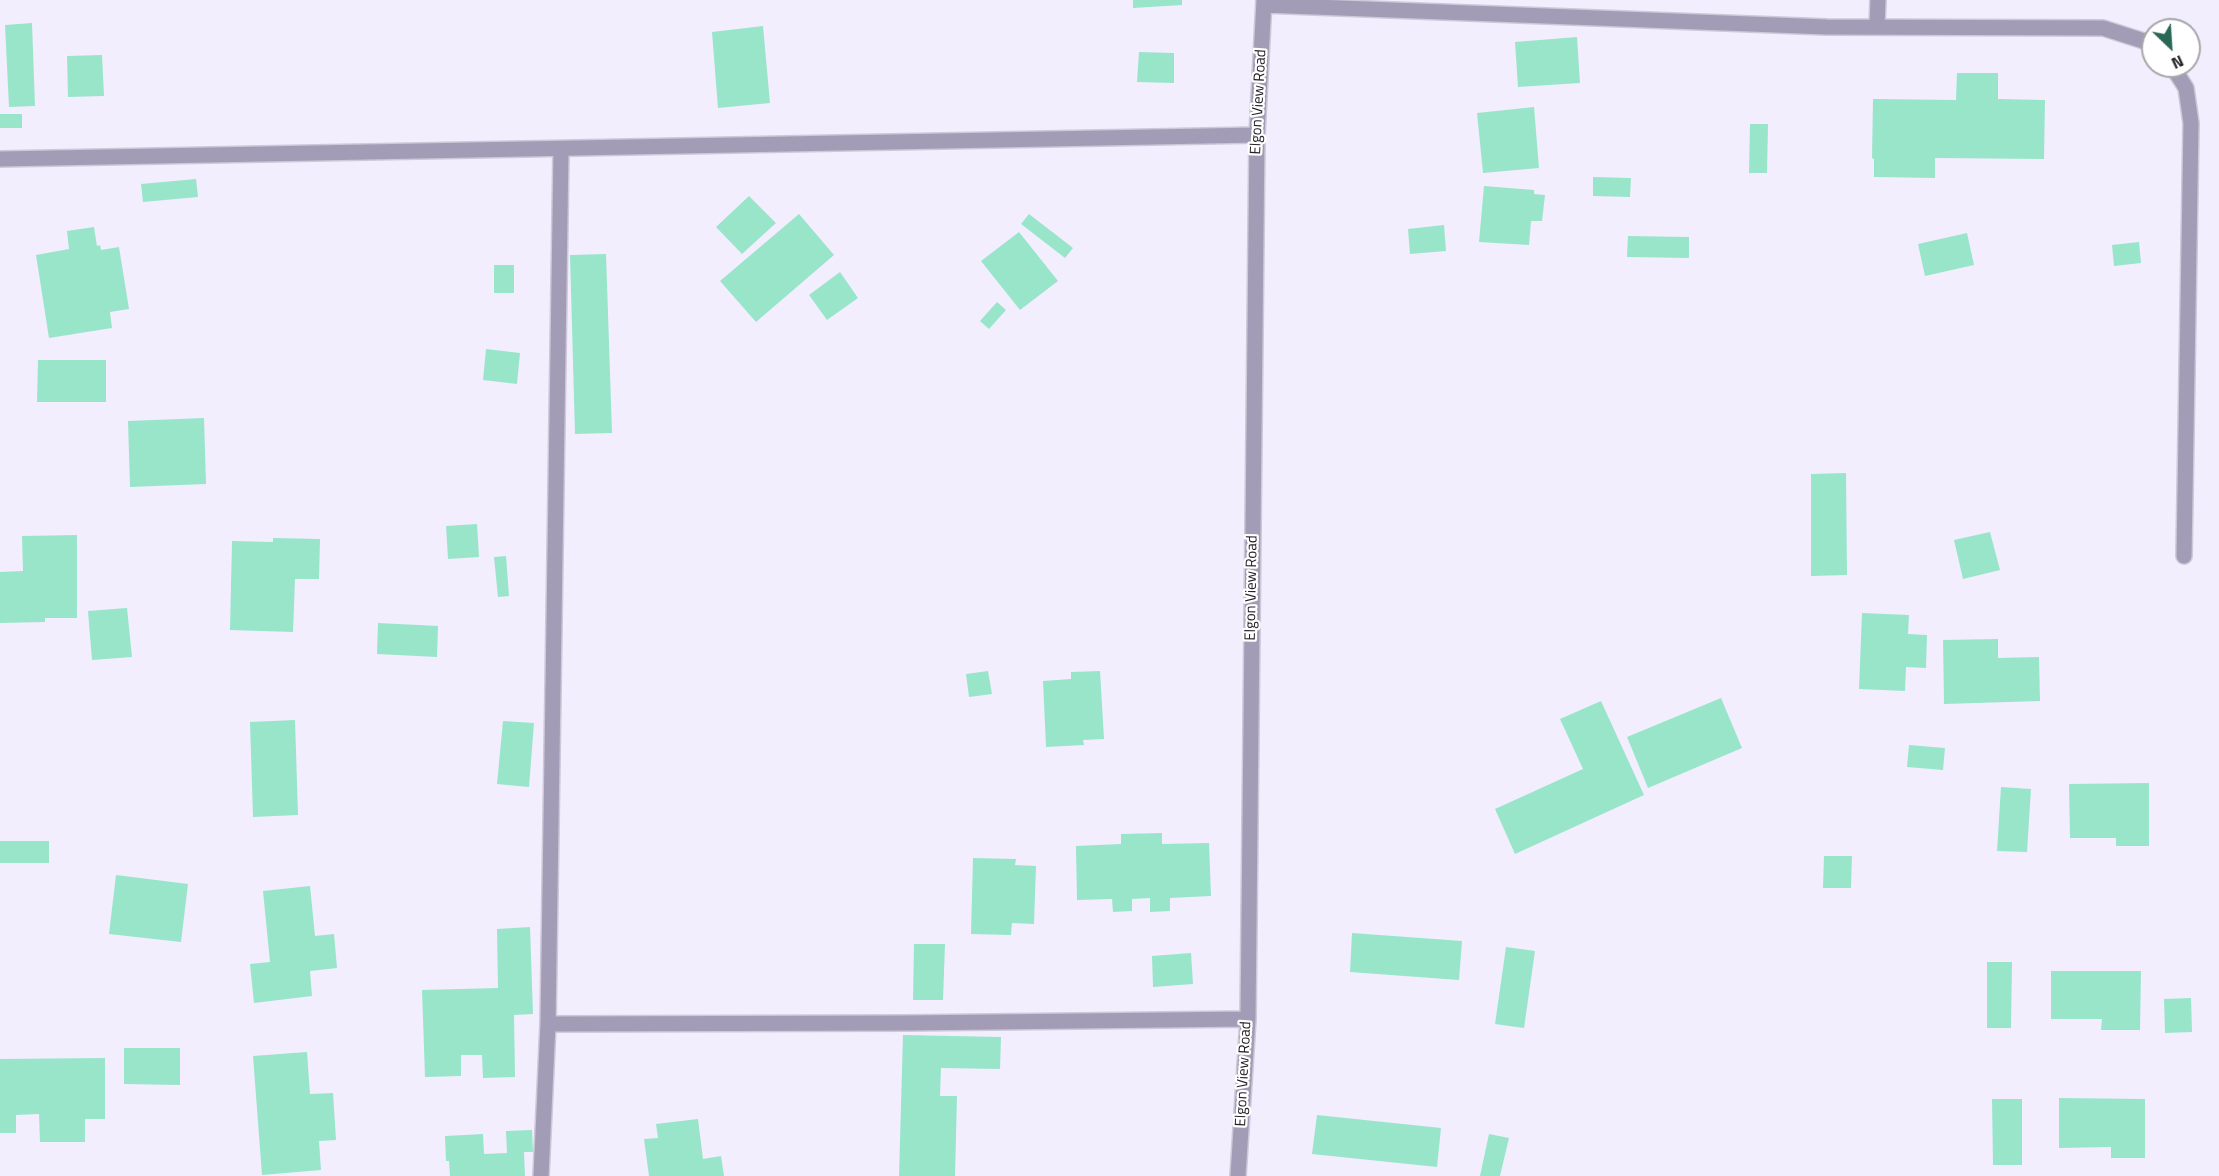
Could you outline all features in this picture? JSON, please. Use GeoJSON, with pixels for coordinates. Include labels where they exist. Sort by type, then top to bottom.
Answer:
{"type":"FeatureCollection","features":[{"type":"Feature","properties":{"kind":"street"},"geometry":{"type":"LineString","coordinates":[[1877,27],[1878,0]]}},
{"type":"Feature","properties":{"kind":"street"},"geometry":{"type":"LineString","coordinates":[[1264,3],[1877,27],[2103,28],[2141,40]]}},
{"type":"Feature","properties":{"kind":"street","name":"Elgon View Road"},"geometry":{"type":"LineString","coordinates":[[1238,1176],[1248,1019],[1257,135],[1264,3]]}},
{"type":"Feature","properties":{"kind":"street"},"geometry":{"type":"LineString","coordinates":[[2180,78],[2186,88],[2191,123],[2184,556]]}},
{"type":"Feature","properties":{"kind":"street"},"geometry":{"type":"LineString","coordinates":[[0,159],[1257,135]]}},
{"type":"Feature","properties":{"kind":"street"},"geometry":{"type":"LineString","coordinates":[[541,1176],[548,1024],[561,150]]}},
{"type":"Feature","properties":{"kind":"street"},"geometry":{"type":"LineString","coordinates":[[548,1024],[1248,1019]]}},
{"type":"Feature","properties":{"kind":"building"},"geometry":{"type":"Polygon","coordinates":[[[1133,0],[1182,0],[1182,5],[1133,8],[1133,0]]]}},
{"type":"Feature","properties":{"kind":"building"},"geometry":{"type":"Polygon","coordinates":[[[32,23],[35,106],[9,107],[5,25],[32,23]]]}},
{"type":"Feature","properties":{"kind":"building"},"geometry":{"type":"Polygon","coordinates":[[[763,26],[770,103],[718,108],[712,32],[763,26]]]}},
{"type":"Feature","properties":{"kind":"building"},"geometry":{"type":"Polygon","coordinates":[[[1577,37],[1580,83],[1518,87],[1515,42],[1577,37]]]}},
{"type":"Feature","properties":{"kind":"building"},"geometry":{"type":"Polygon","coordinates":[[[1139,52],[1174,53],[1174,83],[1137,82],[1139,52]]]}},
{"type":"Feature","properties":{"kind":"building"},"geometry":{"type":"Polygon","coordinates":[[[102,55],[104,96],[68,97],[67,56],[102,55]]]}},
{"type":"Feature","properties":{"kind":"building"},"geometry":{"type":"Polygon","coordinates":[[[1957,73],[1998,73],[1998,99],[2045,100],[2044,159],[1935,158],[1935,178],[1874,177],[1873,99],[1956,100],[1957,73]]]}},
{"type":"Feature","properties":{"kind":"building"},"geometry":{"type":"Polygon","coordinates":[[[1534,107],[1539,168],[1483,173],[1477,113],[1534,107]]]}},
{"type":"Feature","properties":{"kind":"building"},"geometry":{"type":"Polygon","coordinates":[[[0,114],[22,114],[22,128],[0,128],[0,114]]]}},
{"type":"Feature","properties":{"kind":"building"},"geometry":{"type":"Polygon","coordinates":[[[1750,124],[1768,124],[1767,173],[1749,173],[1750,124]]]}},
{"type":"Feature","properties":{"kind":"building"},"geometry":{"type":"Polygon","coordinates":[[[1593,177],[1631,178],[1630,197],[1593,196],[1593,177]]]}},
{"type":"Feature","properties":{"kind":"building"},"geometry":{"type":"Polygon","coordinates":[[[196,179],[198,197],[143,202],[141,184],[196,179]]]}},
{"type":"Feature","properties":{"kind":"building"},"geometry":{"type":"Polygon","coordinates":[[[1484,186],[1534,190],[1534,194],[1545,195],[1542,221],[1531,221],[1529,245],[1479,242],[1484,186]]]}},
{"type":"Feature","properties":{"kind":"building"},"geometry":{"type":"Polygon","coordinates":[[[749,196],[776,223],[742,254],[716,227],[749,196]]]}},
{"type":"Feature","properties":{"kind":"building"},"geometry":{"type":"Polygon","coordinates":[[[799,214],[834,255],[756,322],[720,281],[799,214]]]}},
{"type":"Feature","properties":{"kind":"building"},"geometry":{"type":"Polygon","coordinates":[[[1029,214],[1073,248],[1065,258],[1021,224],[1029,214]]]}},
{"type":"Feature","properties":{"kind":"building"},"geometry":{"type":"Polygon","coordinates":[[[1444,225],[1446,251],[1410,254],[1408,229],[1444,225]]]}},
{"type":"Feature","properties":{"kind":"building"},"geometry":{"type":"Polygon","coordinates":[[[94,227],[97,246],[100,245],[101,250],[119,247],[129,309],[110,312],[112,328],[49,338],[36,255],[69,249],[67,231],[94,227]]]}},
{"type":"Feature","properties":{"kind":"building"},"geometry":{"type":"Polygon","coordinates":[[[1019,232],[1058,281],[1020,310],[981,261],[1019,232]]]}},
{"type":"Feature","properties":{"kind":"building"},"geometry":{"type":"Polygon","coordinates":[[[1967,233],[1974,265],[1925,276],[1918,244],[1967,233]]]}},
{"type":"Feature","properties":{"kind":"building"},"geometry":{"type":"Polygon","coordinates":[[[1628,236],[1689,237],[1689,258],[1627,257],[1628,236]]]}},
{"type":"Feature","properties":{"kind":"building"},"geometry":{"type":"Polygon","coordinates":[[[2139,242],[2141,263],[2114,266],[2112,245],[2139,242]]]}},
{"type":"Feature","properties":{"kind":"building"},"geometry":{"type":"Polygon","coordinates":[[[606,254],[612,433],[575,434],[570,255],[606,254]]]}},
{"type":"Feature","properties":{"kind":"building"},"geometry":{"type":"Polygon","coordinates":[[[494,265],[514,265],[514,293],[494,293],[494,265]]]}},
{"type":"Feature","properties":{"kind":"building"},"geometry":{"type":"Polygon","coordinates":[[[840,272],[858,298],[827,320],[809,295],[840,272]]]}},
{"type":"Feature","properties":{"kind":"building"},"geometry":{"type":"Polygon","coordinates":[[[997,302],[1006,310],[989,329],[980,321],[997,302]]]}},
{"type":"Feature","properties":{"kind":"building"},"geometry":{"type":"Polygon","coordinates":[[[486,349],[520,353],[517,384],[483,380],[486,349]]]}},
{"type":"Feature","properties":{"kind":"building"},"geometry":{"type":"Polygon","coordinates":[[[38,360],[106,360],[106,402],[37,402],[38,360]]]}},
{"type":"Feature","properties":{"kind":"building"},"geometry":{"type":"Polygon","coordinates":[[[204,418],[206,484],[130,487],[128,421],[204,418]]]}},
{"type":"Feature","properties":{"kind":"building"},"geometry":{"type":"Polygon","coordinates":[[[1846,473],[1847,575],[1811,576],[1811,474],[1846,473]]]}},
{"type":"Feature","properties":{"kind":"building"},"geometry":{"type":"Polygon","coordinates":[[[477,524],[479,557],[448,559],[446,526],[477,524]]]}},
{"type":"Feature","properties":{"kind":"building"},"geometry":{"type":"Polygon","coordinates":[[[1990,532],[2000,570],[1963,579],[1954,540],[1990,532]]]}},
{"type":"Feature","properties":{"kind":"building"},"geometry":{"type":"Polygon","coordinates":[[[77,535],[77,618],[45,618],[45,622],[0,623],[0,572],[23,571],[22,536],[77,535]]]}},
{"type":"Feature","properties":{"kind":"building"},"geometry":{"type":"Polygon","coordinates":[[[273,538],[320,539],[319,579],[295,579],[293,632],[230,630],[232,541],[273,542],[273,538]]]}},
{"type":"Feature","properties":{"kind":"building"},"geometry":{"type":"Polygon","coordinates":[[[506,556],[509,596],[498,597],[494,557],[506,556]]]}},
{"type":"Feature","properties":{"kind":"building"},"geometry":{"type":"Polygon","coordinates":[[[127,608],[132,657],[92,660],[88,611],[127,608]]]}},
{"type":"Feature","properties":{"kind":"building"},"geometry":{"type":"Polygon","coordinates":[[[1862,613],[1909,615],[1908,634],[1927,635],[1926,668],[1906,667],[1905,691],[1859,689],[1862,613]]]}},
{"type":"Feature","properties":{"kind":"building"},"geometry":{"type":"Polygon","coordinates":[[[378,623],[438,626],[437,657],[377,654],[378,623]]]}},
{"type":"Feature","properties":{"kind":"building"},"geometry":{"type":"Polygon","coordinates":[[[1998,639],[1998,658],[2039,657],[2040,701],[1944,704],[1943,640],[1998,639]]]}},
{"type":"Feature","properties":{"kind":"building"},"geometry":{"type":"Polygon","coordinates":[[[988,671],[992,694],[969,697],[966,674],[988,671]]]}},
{"type":"Feature","properties":{"kind":"building"},"geometry":{"type":"Polygon","coordinates":[[[1100,671],[1104,739],[1083,740],[1084,745],[1046,747],[1043,681],[1071,679],[1071,672],[1100,671]]]}},
{"type":"Feature","properties":{"kind":"building"},"geometry":{"type":"Polygon","coordinates":[[[1721,698],[1742,748],[1648,788],[1627,737],[1721,698]]]}},
{"type":"Feature","properties":{"kind":"building"},"geometry":{"type":"Polygon","coordinates":[[[1601,701],[1644,795],[1515,854],[1495,809],[1583,769],[1560,719],[1601,701]]]}},
{"type":"Feature","properties":{"kind":"building"},"geometry":{"type":"Polygon","coordinates":[[[295,720],[298,815],[253,817],[250,722],[295,720]]]}},
{"type":"Feature","properties":{"kind":"building"},"geometry":{"type":"Polygon","coordinates":[[[503,721],[534,723],[529,787],[497,784],[503,721]]]}},
{"type":"Feature","properties":{"kind":"building"},"geometry":{"type":"Polygon","coordinates":[[[1909,745],[1945,748],[1943,770],[1907,767],[1909,745]]]}},
{"type":"Feature","properties":{"kind":"building"},"geometry":{"type":"Polygon","coordinates":[[[2149,783],[2149,846],[2116,846],[2116,838],[2070,838],[2069,784],[2149,783]]]}},
{"type":"Feature","properties":{"kind":"building"},"geometry":{"type":"Polygon","coordinates":[[[2001,787],[2031,789],[2027,852],[1997,851],[2001,787]]]}},
{"type":"Feature","properties":{"kind":"building"},"geometry":{"type":"Polygon","coordinates":[[[1162,833],[1162,844],[1209,843],[1211,896],[1170,898],[1170,911],[1150,912],[1150,898],[1132,899],[1132,911],[1113,912],[1112,899],[1077,900],[1076,846],[1121,844],[1121,834],[1162,833]]]}},
{"type":"Feature","properties":{"kind":"building"},"geometry":{"type":"Polygon","coordinates":[[[0,841],[49,841],[49,863],[0,863],[0,841]]]}},
{"type":"Feature","properties":{"kind":"building"},"geometry":{"type":"Polygon","coordinates":[[[1824,856],[1852,856],[1851,888],[1823,888],[1824,856]]]}},
{"type":"Feature","properties":{"kind":"building"},"geometry":{"type":"Polygon","coordinates":[[[973,858],[1016,859],[1015,865],[1036,866],[1034,924],[1012,923],[1011,935],[971,934],[973,858]]]}},
{"type":"Feature","properties":{"kind":"building"},"geometry":{"type":"Polygon","coordinates":[[[116,875],[188,884],[181,942],[109,934],[116,875]]]}},
{"type":"Feature","properties":{"kind":"building"},"geometry":{"type":"Polygon","coordinates":[[[310,886],[315,936],[334,934],[337,968],[310,971],[312,996],[254,1003],[250,964],[270,962],[263,891],[310,886]]]}},
{"type":"Feature","properties":{"kind":"building"},"geometry":{"type":"Polygon","coordinates":[[[530,927],[533,1014],[514,1015],[515,1077],[483,1078],[482,1055],[461,1055],[461,1076],[425,1077],[422,990],[498,988],[497,929],[530,927]]]}},
{"type":"Feature","properties":{"kind":"building"},"geometry":{"type":"Polygon","coordinates":[[[1352,933],[1462,941],[1459,980],[1350,972],[1352,933]]]}},
{"type":"Feature","properties":{"kind":"building"},"geometry":{"type":"Polygon","coordinates":[[[914,944],[945,944],[943,1000],[913,1000],[914,944]]]}},
{"type":"Feature","properties":{"kind":"building"},"geometry":{"type":"Polygon","coordinates":[[[1506,947],[1535,951],[1524,1028],[1495,1024],[1506,947]]]}},
{"type":"Feature","properties":{"kind":"building"},"geometry":{"type":"Polygon","coordinates":[[[1191,953],[1193,984],[1153,987],[1152,956],[1191,953]]]}},
{"type":"Feature","properties":{"kind":"building"},"geometry":{"type":"Polygon","coordinates":[[[1987,962],[2012,962],[2011,1028],[1987,1028],[1987,962]]]}},
{"type":"Feature","properties":{"kind":"building"},"geometry":{"type":"Polygon","coordinates":[[[2051,971],[2141,971],[2140,1030],[2101,1030],[2102,1019],[2051,1019],[2051,971]]]}},
{"type":"Feature","properties":{"kind":"building"},"geometry":{"type":"Polygon","coordinates":[[[2191,998],[2192,1032],[2165,1033],[2164,999],[2191,998]]]}},
{"type":"Feature","properties":{"kind":"building"},"geometry":{"type":"Polygon","coordinates":[[[903,1035],[1001,1037],[1000,1069],[941,1068],[940,1096],[957,1096],[955,1176],[899,1176],[903,1035]]]}},
{"type":"Feature","properties":{"kind":"building"},"geometry":{"type":"Polygon","coordinates":[[[124,1048],[180,1048],[180,1085],[124,1084],[124,1048]]]}},
{"type":"Feature","properties":{"kind":"building"},"geometry":{"type":"Polygon","coordinates":[[[307,1052],[310,1094],[333,1093],[336,1140],[319,1141],[321,1170],[262,1175],[253,1056],[307,1052]]]}},
{"type":"Feature","properties":{"kind":"building"},"geometry":{"type":"Polygon","coordinates":[[[105,1058],[105,1119],[85,1119],[85,1142],[40,1142],[39,1114],[16,1115],[16,1133],[0,1133],[0,1059],[105,1058]]]}},
{"type":"Feature","properties":{"kind":"building"},"geometry":{"type":"Polygon","coordinates":[[[2059,1098],[2145,1099],[2145,1158],[2111,1158],[2111,1147],[2059,1148],[2059,1098]]]}},
{"type":"Feature","properties":{"kind":"building"},"geometry":{"type":"Polygon","coordinates":[[[1992,1099],[2022,1099],[2022,1165],[1993,1165],[1992,1099]]]}},
{"type":"Feature","properties":{"kind":"building"},"geometry":{"type":"Polygon","coordinates":[[[1317,1115],[1441,1128],[1437,1167],[1312,1154],[1317,1115]]]}},
{"type":"Feature","properties":{"kind":"building"},"geometry":{"type":"Polygon","coordinates":[[[698,1119],[703,1159],[721,1156],[724,1176],[649,1176],[644,1139],[658,1138],[656,1124],[698,1119]]]}},
{"type":"Feature","properties":{"kind":"building"},"geometry":{"type":"Polygon","coordinates":[[[532,1130],[533,1152],[524,1152],[525,1176],[450,1176],[449,1161],[446,1161],[445,1136],[483,1134],[484,1154],[507,1153],[506,1131],[532,1130]]]}},
{"type":"Feature","properties":{"kind":"building"},"geometry":{"type":"Polygon","coordinates":[[[1489,1134],[1509,1138],[1500,1176],[1480,1176],[1489,1134]]]}}]}
